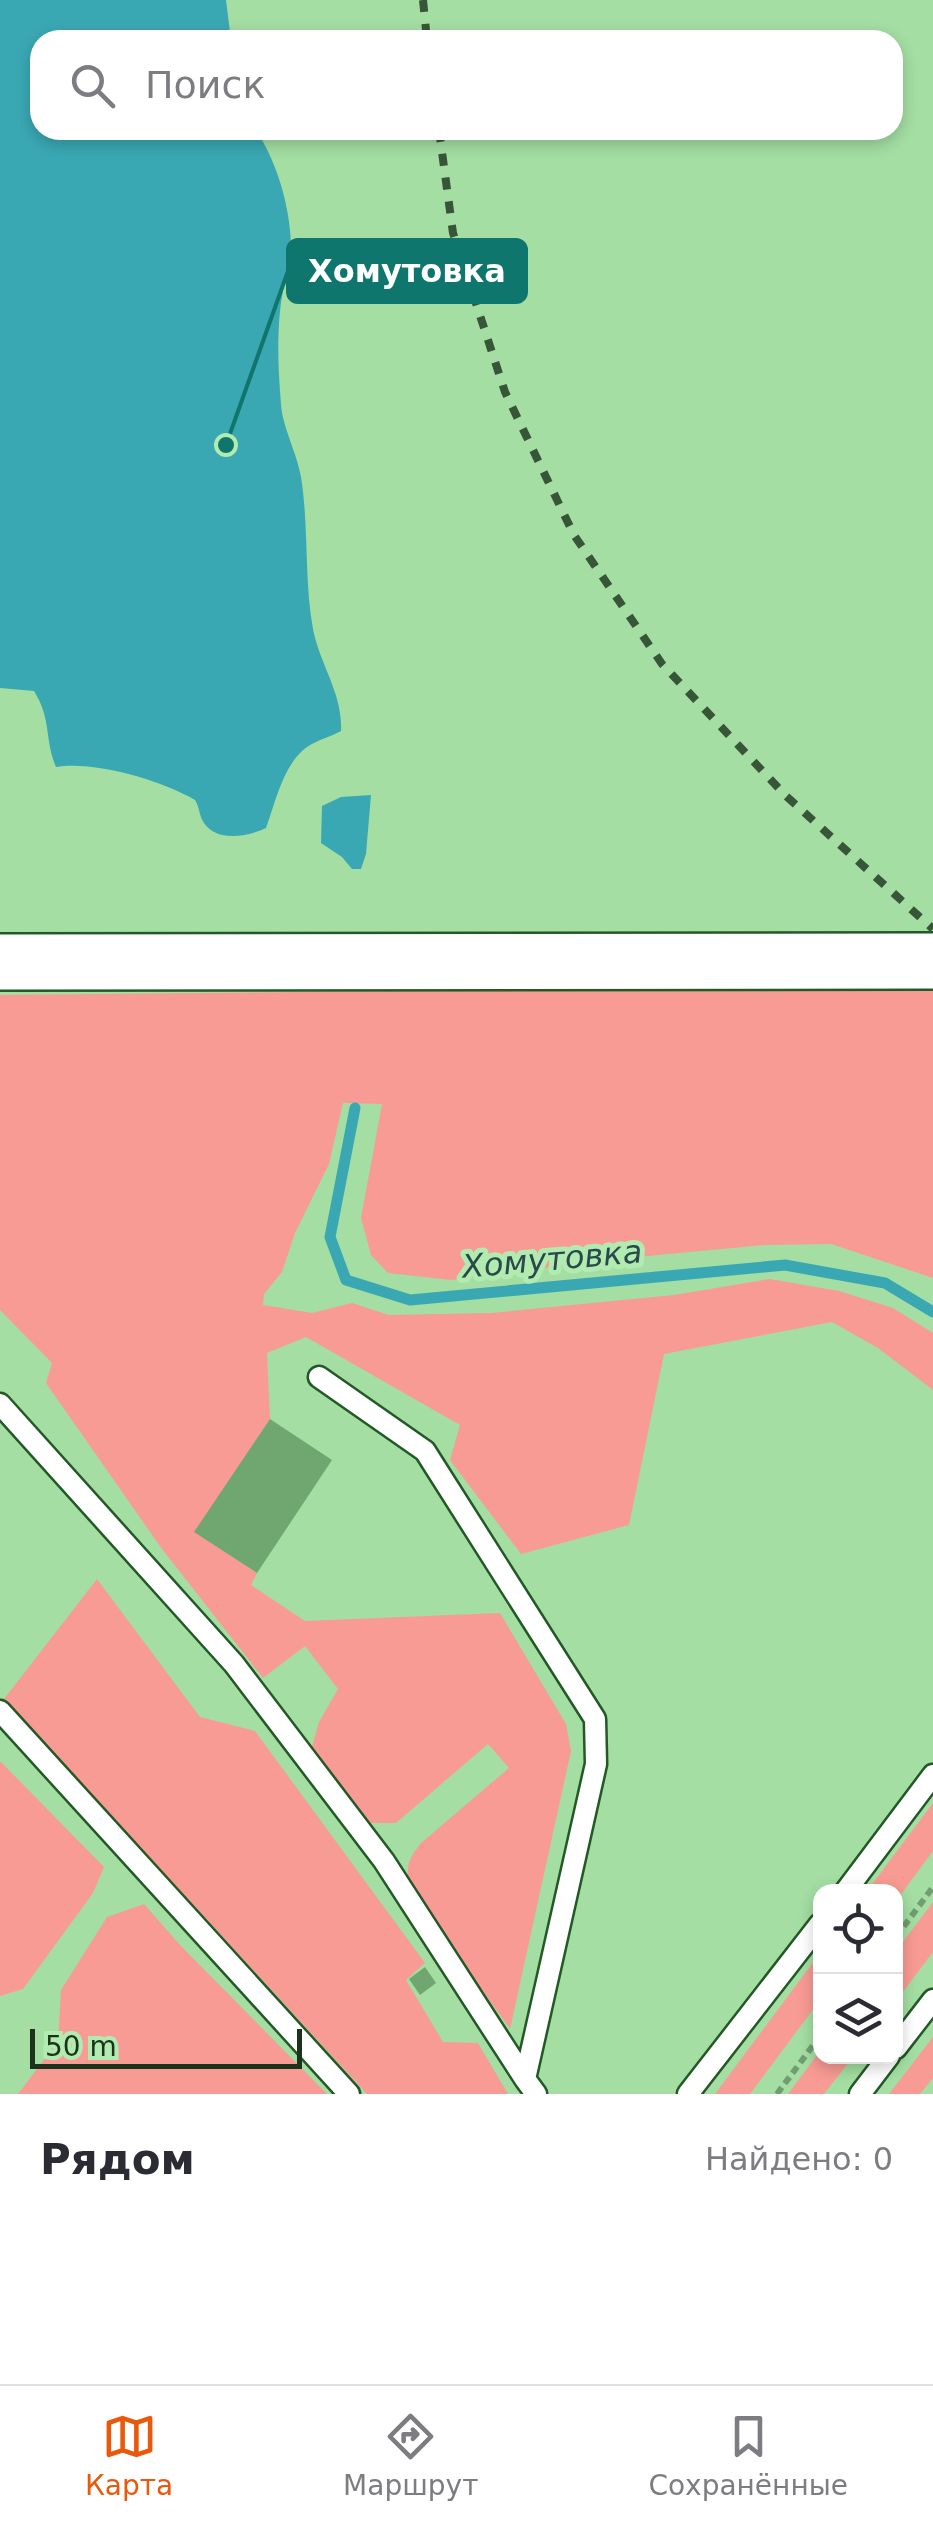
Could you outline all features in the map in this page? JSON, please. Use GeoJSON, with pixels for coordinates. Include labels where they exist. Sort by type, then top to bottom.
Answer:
{"type":"FeatureCollection","features":[{"type":"Feature","properties":{"kind":"street"},"geometry":{"type":"LineString","coordinates":[[0,962],[933,961]]}},
{"type":"Feature","properties":{"kind":"lane"},"geometry":{"type":"LineString","coordinates":[[320,1377],[425,1451],[595,1719],[596,1764],[530,2086]]}},
{"type":"Feature","properties":{"kind":"lane"},"geometry":{"type":"LineString","coordinates":[[0,1404],[234,1664],[384,1861],[530,2086]]}},
{"type":"Feature","properties":{"kind":"lane"},"geometry":{"type":"LineString","coordinates":[[0,1712],[348,2094]]}},
{"type":"Feature","properties":{"kind":"lane"},"geometry":{"type":"LineString","coordinates":[[851,1884],[933,1775]]}},
{"type":"Feature","properties":{"kind":"lane"},"geometry":{"type":"LineString","coordinates":[[688,2094],[813,1933]]}},
{"type":"Feature","properties":{"kind":"lane"},"geometry":{"type":"LineString","coordinates":[[903,2039],[933,2000]]}},
{"type":"Feature","properties":{"kind":"lane"},"geometry":{"type":"LineString","coordinates":[[860,2094],[883,2064]]}},
{"type":"Feature","properties":{"kind":"path"},"geometry":{"type":"LineString","coordinates":[[903,1928],[933,1887]]}},
{"type":"Feature","properties":{"kind":"path"},"geometry":{"type":"LineString","coordinates":[[777,2094],[813,2045]]}},
{"type":"Feature","properties":{"kind":"shaded area"},"geometry":{"type":"Polygon","coordinates":[[[933,986],[933,1278],[831,1244],[765,1245],[605,1260],[451,1280],[388,1273],[371,1255],[361,1218],[382,1104],[343,1103],[329,1164],[295,1233],[282,1272],[264,1294],[263,1305],[312,1313],[352,1303],[389,1315],[491,1313],[674,1295],[770,1279],[839,1291],[893,1308],[933,1333],[933,1390],[878,1348],[832,1322],[664,1354],[629,1525],[521,1554],[450,1460],[460,1425],[306,1337],[267,1353],[270,1419],[195,1532],[257,1573],[251,1585],[305,1621],[500,1613],[566,1724],[571,1751],[510,2029],[412,1892],[408,1878],[410,1860],[421,1843],[509,1768],[488,1744],[396,1823],[363,1823],[311,1750],[319,1722],[338,1689],[305,1646],[263,1678],[162,1549],[46,1383],[52,1363],[0,1310],[0,995],[933,986]]]}},
{"type":"Feature","properties":{"kind":"shaded area"},"geometry":{"type":"Polygon","coordinates":[[[97,1579],[200,1717],[255,1731],[425,1963],[406,1980],[443,2042],[478,2043],[508,2094],[367,2094],[4,1699],[97,1579]]]}},
{"type":"Feature","properties":{"kind":"shaded area"},"geometry":{"type":"Polygon","coordinates":[[[0,1761],[104,1867],[93,1893],[23,1989],[0,1996],[0,1761]]]}},
{"type":"Feature","properties":{"kind":"shaded area"},"geometry":{"type":"Polygon","coordinates":[[[933,1803],[933,1851],[903,1892],[903,1884],[872,1884],[933,1803]]]}},
{"type":"Feature","properties":{"kind":"shaded area"},"geometry":{"type":"Polygon","coordinates":[[[933,1902],[933,1952],[903,1992],[903,1974],[903,1942],[933,1902]]]}},
{"type":"Feature","properties":{"kind":"shaded area"},"geometry":{"type":"Polygon","coordinates":[[[144,1904],[327,2094],[18,2094],[58,2041],[61,1990],[107,1917],[144,1904]]]}},
{"type":"Feature","properties":{"kind":"shaded area"},"geometry":{"type":"Polygon","coordinates":[[[813,1962],[813,2009],[750,2094],[715,2094],[813,1962]]]}},
{"type":"Feature","properties":{"kind":"shaded area"},"geometry":{"type":"Polygon","coordinates":[[[933,2037],[933,2078],[920,2094],[889,2094],[933,2037]]]}},
{"type":"Feature","properties":{"kind":"shaded area"},"geometry":{"type":"Polygon","coordinates":[[[813,2060],[813,2064],[848,2064],[824,2094],[788,2094],[813,2060]]]}},
{"type":"Feature","properties":{"kind":"water"},"geometry":{"type":"Polygon","coordinates":[[[0,0],[226,0],[230,30],[30,30],[30,140],[261,140],[272,160],[290,227],[291,261],[279,318],[281,404],[301,477],[313,629],[335,692],[341,731],[312,744],[294,760],[282,781],[266,828],[225,835],[204,823],[195,800],[164,786],[108,770],[56,767],[43,711],[34,691],[0,688],[0,0]]]}},
{"type":"Feature","properties":{"kind":"water"},"geometry":{"type":"Polygon","coordinates":[[[371,795],[366,854],[361,869],[352,869],[321,843],[322,806],[341,797],[371,795]]]}},
{"type":"Feature","properties":{"kind":"building"},"geometry":{"type":"Polygon","coordinates":[[[270,1419],[332,1460],[257,1573],[194,1532],[270,1419]]]}},
{"type":"Feature","properties":{"kind":"building"},"geometry":{"type":"Polygon","coordinates":[[[425,1967],[436,1983],[420,1995],[409,1979],[425,1967]]]}},
{"type":"Feature","properties":{"kind":"waterway","name":"Хомутовка"},"geometry":{"type":"LineString","coordinates":[[355,1108],[330,1237],[346,1280],[410,1300],[785,1265],[885,1283],[933,1312]]}},
{"type":"Feature","properties":{"kind":"railway"},"geometry":{"type":"LineString","coordinates":[[423,0],[426,30]]}},
{"type":"Feature","properties":{"kind":"railway"},"geometry":{"type":"LineString","coordinates":[[440,140],[453,233],[505,392],[574,535],[662,664],[785,795],[933,929]]}},
{"type":"Feature","properties":{"kind":"place","name":"Хомутовка"},"geometry":{"type":"Point","coordinates":[226,445]}}]}
